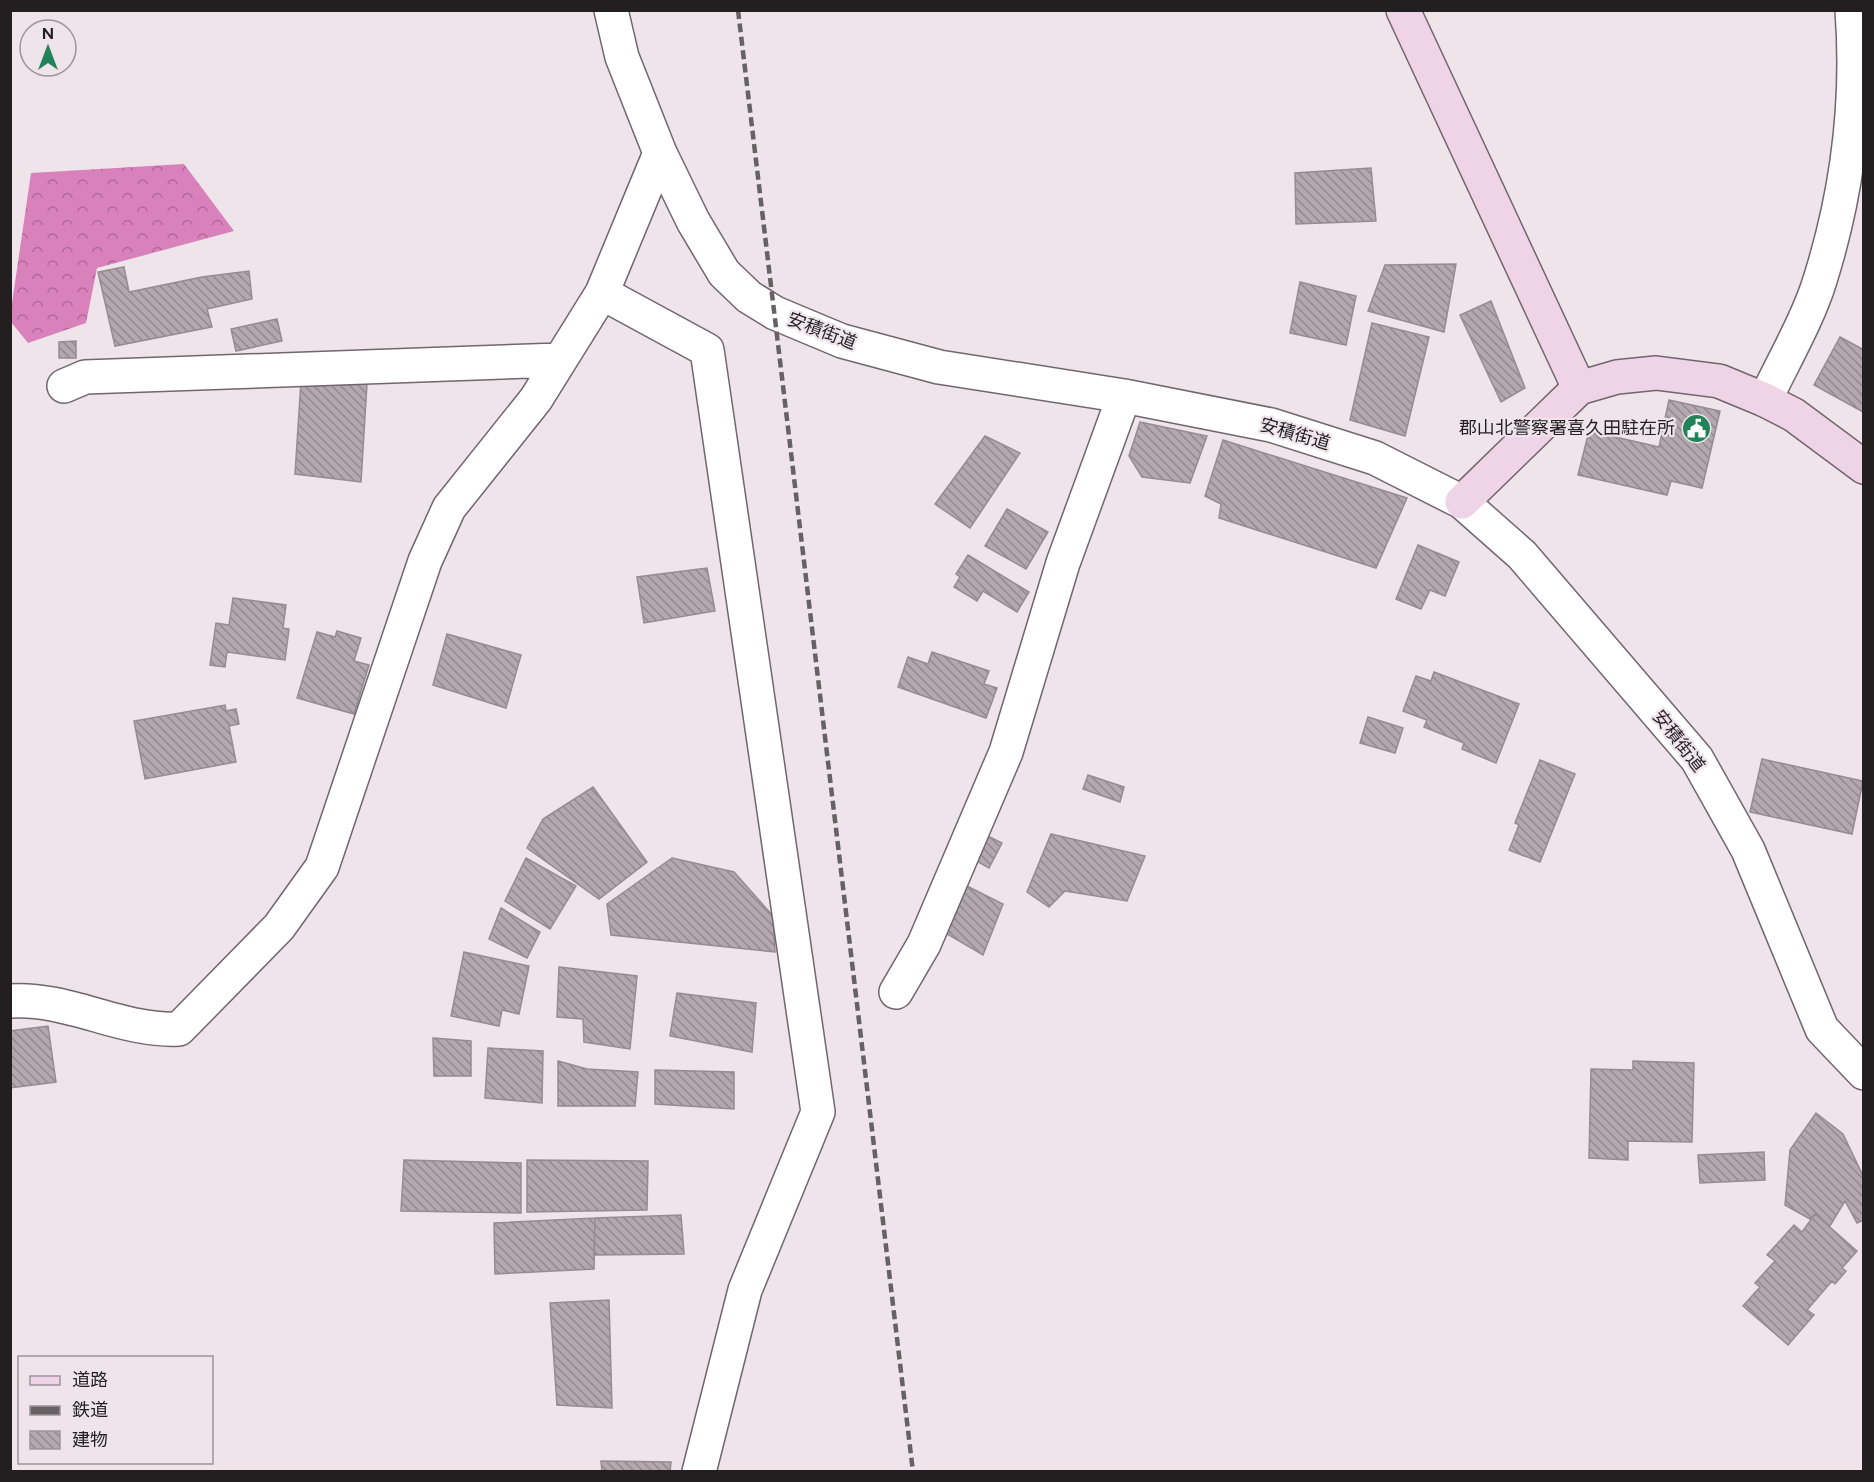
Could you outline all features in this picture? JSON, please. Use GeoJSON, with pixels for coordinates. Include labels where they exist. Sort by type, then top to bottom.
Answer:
{"type":"FeatureCollection","features":[{"type":"Feature","properties":{"kind":"street","name":"安積街道"},"geometry":{"type":"LineString","coordinates":[[611,10],[622,57],[660,153],[693,220],[724,273],[749,297],[775,313],[842,341],[939,367],[1124,396],[1271,425],[1375,458],[1462,502],[1522,555],[1697,759],[1748,850],[1822,1029],[1863,1073]]}},
{"type":"Feature","properties":{"kind":"street"},"geometry":{"type":"LineString","coordinates":[[1403,10],[1579,388]]}},
{"type":"Feature","properties":{"kind":"street"},"geometry":{"type":"LineString","coordinates":[[1765,400],[1820,281],[1848,162],[1854,119],[1855,48],[1852,10]]}},
{"type":"Feature","properties":{"kind":"street"},"geometry":{"type":"LineString","coordinates":[[10,1001],[24,1000],[70,1007],[156,1029],[179,1029],[279,927],[322,867],[425,561],[449,508],[536,399],[602,293],[660,153]]}},
{"type":"Feature","properties":{"kind":"street"},"geometry":{"type":"LineString","coordinates":[[602,293],[707,350],[733,547],[818,1112],[745,1290],[699,1472]]}},
{"type":"Feature","properties":{"kind":"street"},"geometry":{"type":"LineString","coordinates":[[64,386],[85,377],[559,360]]}},
{"type":"Feature","properties":{"kind":"street"},"geometry":{"type":"LineString","coordinates":[[1462,502],[1579,388],[1617,376],[1656,373],[1719,381],[1794,415],[1863,467]]}},
{"type":"Feature","properties":{"kind":"street"},"geometry":{"type":"LineString","coordinates":[[896,992],[924,944],[1006,752],[1063,563],[1124,396]]}},
{"type":"Feature","properties":{"kind":"green space"},"geometry":{"type":"Polygon","coordinates":[[[184,164],[234,231],[97,268],[86,323],[28,343],[11,322],[10,317],[31,173],[184,164]]]}},
{"type":"Feature","properties":{"kind":"building"},"geometry":{"type":"Polygon","coordinates":[[[1371,168],[1376,221],[1296,224],[1295,173],[1371,168]]]}},
{"type":"Feature","properties":{"kind":"building"},"geometry":{"type":"Polygon","coordinates":[[[1456,264],[1444,332],[1368,311],[1385,265],[1456,264]]]}},
{"type":"Feature","properties":{"kind":"building"},"geometry":{"type":"Polygon","coordinates":[[[124,267],[129,292],[202,277],[249,271],[252,299],[207,309],[212,327],[115,346],[98,272],[124,267]]]}},
{"type":"Feature","properties":{"kind":"building"},"geometry":{"type":"Polygon","coordinates":[[[1300,282],[1356,296],[1346,345],[1290,333],[1300,282]]]}},
{"type":"Feature","properties":{"kind":"building"},"geometry":{"type":"Polygon","coordinates":[[[1491,301],[1525,388],[1501,402],[1460,315],[1491,301]]]}},
{"type":"Feature","properties":{"kind":"building"},"geometry":{"type":"Polygon","coordinates":[[[277,319],[282,341],[236,351],[231,329],[277,319]]]}},
{"type":"Feature","properties":{"kind":"building"},"geometry":{"type":"Polygon","coordinates":[[[1372,323],[1429,337],[1405,436],[1350,420],[1372,323]]]}},
{"type":"Feature","properties":{"kind":"building"},"geometry":{"type":"Polygon","coordinates":[[[1840,337],[1864,350],[1863,412],[1814,385],[1840,337]]]}},
{"type":"Feature","properties":{"kind":"building"},"geometry":{"type":"Polygon","coordinates":[[[76,341],[76,358],[59,358],[59,342],[76,341]]]}},
{"type":"Feature","properties":{"kind":"building"},"geometry":{"type":"Polygon","coordinates":[[[301,381],[367,384],[361,482],[295,474],[301,381]]]}},
{"type":"Feature","properties":{"kind":"building"},"geometry":{"type":"Polygon","coordinates":[[[1669,400],[1720,411],[1702,488],[1671,481],[1667,495],[1578,475],[1589,431],[1659,447],[1669,400]]]}},
{"type":"Feature","properties":{"kind":"building"},"geometry":{"type":"Polygon","coordinates":[[[1140,422],[1207,436],[1190,483],[1142,477],[1129,456],[1140,422]]]}},
{"type":"Feature","properties":{"kind":"building"},"geometry":{"type":"Polygon","coordinates":[[[985,436],[1020,453],[970,528],[935,504],[985,436]]]}},
{"type":"Feature","properties":{"kind":"building"},"geometry":{"type":"Polygon","coordinates":[[[1223,440],[1407,498],[1376,568],[1219,518],[1221,504],[1205,496],[1223,440]]]}},
{"type":"Feature","properties":{"kind":"building"},"geometry":{"type":"Polygon","coordinates":[[[1007,509],[1048,532],[1026,569],[985,546],[1007,509]]]}},
{"type":"Feature","properties":{"kind":"building"},"geometry":{"type":"Polygon","coordinates":[[[1418,545],[1459,562],[1445,596],[1430,590],[1421,609],[1396,599],[1418,545]]]}},
{"type":"Feature","properties":{"kind":"building"},"geometry":{"type":"Polygon","coordinates":[[[968,555],[1029,592],[1017,612],[983,591],[977,601],[954,587],[960,577],[956,574],[968,555]]]}},
{"type":"Feature","properties":{"kind":"building"},"geometry":{"type":"Polygon","coordinates":[[[707,568],[715,611],[644,623],[637,577],[707,568]]]}},
{"type":"Feature","properties":{"kind":"building"},"geometry":{"type":"Polygon","coordinates":[[[233,598],[286,605],[283,628],[289,629],[285,660],[227,652],[225,667],[210,665],[216,623],[229,625],[233,598]]]}},
{"type":"Feature","properties":{"kind":"building"},"geometry":{"type":"Polygon","coordinates":[[[337,631],[361,638],[354,661],[369,665],[354,714],[297,698],[317,632],[335,637],[337,631]]]}},
{"type":"Feature","properties":{"kind":"building"},"geometry":{"type":"Polygon","coordinates":[[[447,634],[521,655],[506,708],[433,685],[447,634]]]}},
{"type":"Feature","properties":{"kind":"building"},"geometry":{"type":"Polygon","coordinates":[[[932,652],[989,671],[984,684],[997,688],[986,718],[898,687],[908,657],[928,664],[932,652]]]}},
{"type":"Feature","properties":{"kind":"building"},"geometry":{"type":"Polygon","coordinates":[[[1434,672],[1519,704],[1496,763],[1462,749],[1464,743],[1424,727],[1427,720],[1403,711],[1416,676],[1431,681],[1434,672]]]}},
{"type":"Feature","properties":{"kind":"building"},"geometry":{"type":"Polygon","coordinates":[[[225,705],[226,711],[236,709],[239,724],[229,726],[236,762],[145,779],[134,721],[225,705]]]}},
{"type":"Feature","properties":{"kind":"building"},"geometry":{"type":"Polygon","coordinates":[[[1368,717],[1403,728],[1395,753],[1360,743],[1368,717]]]}},
{"type":"Feature","properties":{"kind":"building"},"geometry":{"type":"Polygon","coordinates":[[[1762,759],[1863,781],[1852,834],[1750,812],[1762,759]]]}},
{"type":"Feature","properties":{"kind":"building"},"geometry":{"type":"Polygon","coordinates":[[[1540,760],[1575,774],[1540,862],[1509,850],[1519,825],[1515,823],[1540,760]]]}},
{"type":"Feature","properties":{"kind":"building"},"geometry":{"type":"Polygon","coordinates":[[[1088,775],[1124,787],[1120,802],[1083,789],[1088,775]]]}},
{"type":"Feature","properties":{"kind":"building"},"geometry":{"type":"Polygon","coordinates":[[[593,787],[647,862],[599,899],[527,848],[543,819],[593,787]]]}},
{"type":"Feature","properties":{"kind":"building"},"geometry":{"type":"Polygon","coordinates":[[[1051,834],[1145,856],[1127,901],[1065,891],[1049,907],[1027,892],[1051,834]]]}},
{"type":"Feature","properties":{"kind":"building"},"geometry":{"type":"Polygon","coordinates":[[[986,835],[1002,843],[989,868],[973,859],[986,835]]]}},
{"type":"Feature","properties":{"kind":"building"},"geometry":{"type":"Polygon","coordinates":[[[526,858],[576,886],[550,929],[505,901],[526,858]]]}},
{"type":"Feature","properties":{"kind":"building"},"geometry":{"type":"Polygon","coordinates":[[[672,858],[734,872],[773,916],[775,952],[611,935],[607,904],[672,858]]]}},
{"type":"Feature","properties":{"kind":"building"},"geometry":{"type":"Polygon","coordinates":[[[961,883],[1003,904],[983,955],[942,931],[961,883]]]}},
{"type":"Feature","properties":{"kind":"building"},"geometry":{"type":"Polygon","coordinates":[[[501,908],[540,932],[527,958],[489,939],[501,908]]]}},
{"type":"Feature","properties":{"kind":"building"},"geometry":{"type":"Polygon","coordinates":[[[464,952],[529,966],[519,1014],[502,1010],[499,1026],[451,1016],[464,952]]]}},
{"type":"Feature","properties":{"kind":"building"},"geometry":{"type":"Polygon","coordinates":[[[559,967],[637,976],[630,1049],[584,1042],[583,1019],[557,1017],[559,967]]]}},
{"type":"Feature","properties":{"kind":"building"},"geometry":{"type":"Polygon","coordinates":[[[677,993],[756,1003],[752,1052],[670,1036],[677,993]]]}},
{"type":"Feature","properties":{"kind":"building"},"geometry":{"type":"Polygon","coordinates":[[[48,1026],[56,1082],[10,1088],[10,1031],[48,1026]]]}},
{"type":"Feature","properties":{"kind":"building"},"geometry":{"type":"Polygon","coordinates":[[[433,1038],[471,1041],[471,1076],[434,1076],[433,1038]]]}},
{"type":"Feature","properties":{"kind":"building"},"geometry":{"type":"Polygon","coordinates":[[[488,1048],[543,1051],[542,1103],[485,1098],[488,1048]]]}},
{"type":"Feature","properties":{"kind":"building"},"geometry":{"type":"Polygon","coordinates":[[[558,1061],[587,1069],[638,1072],[635,1106],[558,1106],[558,1061]]]}},
{"type":"Feature","properties":{"kind":"building"},"geometry":{"type":"Polygon","coordinates":[[[1633,1061],[1694,1063],[1692,1142],[1628,1141],[1628,1160],[1589,1158],[1591,1069],[1633,1070],[1633,1061]]]}},
{"type":"Feature","properties":{"kind":"building"},"geometry":{"type":"Polygon","coordinates":[[[655,1070],[734,1072],[734,1109],[655,1104],[655,1070]]]}},
{"type":"Feature","properties":{"kind":"building"},"geometry":{"type":"Polygon","coordinates":[[[1816,1113],[1843,1134],[1864,1178],[1864,1220],[1857,1223],[1845,1201],[1830,1226],[1815,1214],[1810,1219],[1785,1205],[1790,1150],[1816,1113]]]}},
{"type":"Feature","properties":{"kind":"building"},"geometry":{"type":"Polygon","coordinates":[[[1764,1152],[1765,1180],[1700,1183],[1698,1155],[1764,1152]]]}},
{"type":"Feature","properties":{"kind":"building"},"geometry":{"type":"Polygon","coordinates":[[[404,1160],[521,1163],[521,1213],[401,1211],[404,1160]]]}},
{"type":"Feature","properties":{"kind":"building"},"geometry":{"type":"Polygon","coordinates":[[[527,1160],[648,1161],[647,1210],[527,1212],[527,1160]]]}},
{"type":"Feature","properties":{"kind":"building"},"geometry":{"type":"Polygon","coordinates":[[[1815,1214],[1857,1251],[1842,1268],[1846,1271],[1835,1284],[1832,1281],[1807,1310],[1814,1315],[1788,1345],[1743,1306],[1760,1287],[1755,1283],[1775,1261],[1767,1255],[1794,1225],[1802,1232],[1815,1214]]]}},
{"type":"Feature","properties":{"kind":"building"},"geometry":{"type":"Polygon","coordinates":[[[681,1215],[684,1254],[594,1255],[595,1218],[681,1215]]]}},
{"type":"Feature","properties":{"kind":"building"},"geometry":{"type":"Polygon","coordinates":[[[595,1218],[594,1269],[495,1274],[494,1223],[595,1218]]]}},
{"type":"Feature","properties":{"kind":"building"},"geometry":{"type":"Polygon","coordinates":[[[609,1300],[612,1408],[557,1405],[550,1303],[609,1300]]]}},
{"type":"Feature","properties":{"kind":"building"},"geometry":{"type":"Polygon","coordinates":[[[601,1461],[671,1462],[670,1472],[602,1472],[601,1461]]]}},
{"type":"Feature","properties":{"kind":"railway"},"geometry":{"type":"LineString","coordinates":[[738,10],[913,1472]]}},
{"type":"Feature","properties":{"kind":"place","name":"郡山北警察署喜久田駐在所"},"geometry":{"type":"Point","coordinates":[1696,428]}}]}
